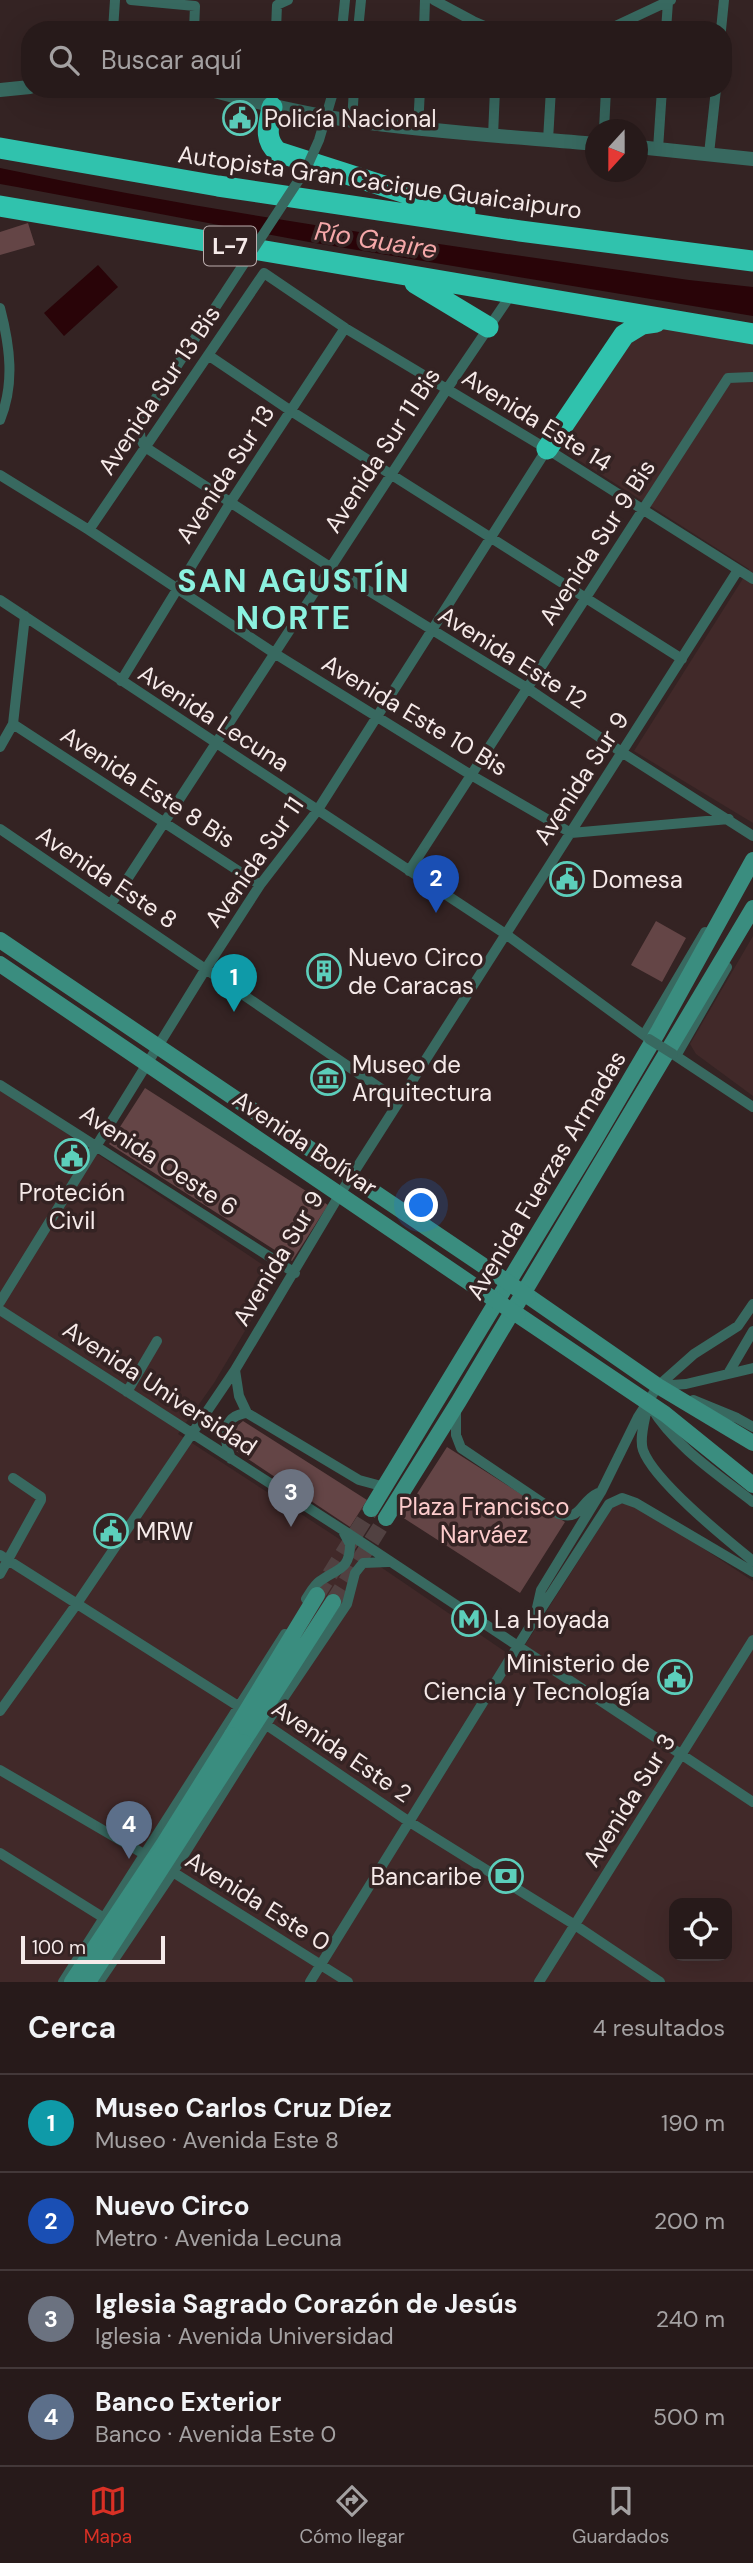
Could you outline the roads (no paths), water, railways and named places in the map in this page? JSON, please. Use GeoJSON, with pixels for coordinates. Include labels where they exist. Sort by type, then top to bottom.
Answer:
{"type":"FeatureCollection","features":[{"type":"Feature","properties":{"kind":"highway"},"geometry":{"type":"LineString","coordinates":[[272,98],[268,136],[278,152],[520,231]]}},
{"type":"Feature","properties":{"kind":"highway","name":"Autopista Gran Cacique Guaicaipuro"},"geometry":{"type":"LineString","coordinates":[[0,145],[26,153],[218,186],[520,231],[753,261]]}},
{"type":"Feature","properties":{"kind":"highway","name":"L-7"},"geometry":{"type":"LineString","coordinates":[[0,208],[753,334]]}},
{"type":"Feature","properties":{"kind":"highway"},"geometry":{"type":"LineString","coordinates":[[383,271],[421,285],[488,327]]}},
{"type":"Feature","properties":{"kind":"highway"},"geometry":{"type":"LineString","coordinates":[[547,449],[624,335],[642,324],[679,323]]}},
{"type":"Feature","properties":{"kind":"main road","name":"Avenida Fuerzas Armadas"},"geometry":{"type":"LineString","coordinates":[[370,1509],[601,1129],[753,860]]}},
{"type":"Feature","properties":{"kind":"main road","name":"Avenida Fuerzas Armadas"},"geometry":{"type":"LineString","coordinates":[[386,1518],[459,1401],[753,908]]}},
{"type":"Feature","properties":{"kind":"main road","name":"Avenida Bolívar"},"geometry":{"type":"LineString","coordinates":[[0,940],[658,1386],[753,1443]]}},
{"type":"Feature","properties":{"kind":"main road","name":"Avenida Bolívar"},"geometry":{"type":"LineString","coordinates":[[0,964],[647,1402],[753,1486]]}},
{"type":"Feature","properties":{"kind":"main road"},"geometry":{"type":"LineString","coordinates":[[88,1982],[252,1715],[329,1596]]}},
{"type":"Feature","properties":{"kind":"main road"},"geometry":{"type":"LineString","coordinates":[[72,1982],[252,1715]]}},
{"type":"Feature","properties":{"kind":"street"},"geometry":{"type":"LineString","coordinates":[[114,21],[115,0]]}},
{"type":"Feature","properties":{"kind":"street"},"geometry":{"type":"LineString","coordinates":[[131,0],[195,6],[194,21]]}},
{"type":"Feature","properties":{"kind":"street"},"geometry":{"type":"LineString","coordinates":[[276,21],[277,5],[288,0]]}},
{"type":"Feature","properties":{"kind":"street"},"geometry":{"type":"LineString","coordinates":[[359,21],[361,0]]}},
{"type":"Feature","properties":{"kind":"street"},"geometry":{"type":"LineString","coordinates":[[424,21],[425,0]]}},
{"type":"Feature","properties":{"kind":"street"},"geometry":{"type":"LineString","coordinates":[[434,0],[471,21]]}},
{"type":"Feature","properties":{"kind":"street"},"geometry":{"type":"LineString","coordinates":[[722,21],[724,0]]}},
{"type":"Feature","properties":{"kind":"street"},"geometry":{"type":"LineString","coordinates":[[343,21],[345,1]]}},
{"type":"Feature","properties":{"kind":"street"},"geometry":{"type":"LineString","coordinates":[[628,21],[669,1]]}},
{"type":"Feature","properties":{"kind":"street"},"geometry":{"type":"LineString","coordinates":[[667,21],[669,1]]}},
{"type":"Feature","properties":{"kind":"street"},"geometry":{"type":"LineString","coordinates":[[0,90],[21,88]]}},
{"type":"Feature","properties":{"kind":"street"},"geometry":{"type":"LineString","coordinates":[[272,98],[352,121],[585,143]]}},
{"type":"Feature","properties":{"kind":"street"},"geometry":{"type":"LineString","coordinates":[[145,447],[140,439],[139,428],[148,410],[306,169],[332,98]]}},
{"type":"Feature","properties":{"kind":"street"},"geometry":{"type":"LineString","coordinates":[[352,121],[353,98]]}},
{"type":"Feature","properties":{"kind":"street"},"geometry":{"type":"LineString","coordinates":[[418,129],[420,98]]}},
{"type":"Feature","properties":{"kind":"street"},"geometry":{"type":"LineString","coordinates":[[493,136],[495,98]]}},
{"type":"Feature","properties":{"kind":"street"},"geometry":{"type":"LineString","coordinates":[[548,140],[550,98]]}},
{"type":"Feature","properties":{"kind":"street"},"geometry":{"type":"LineString","coordinates":[[605,119],[606,98]]}},
{"type":"Feature","properties":{"kind":"street"},"geometry":{"type":"LineString","coordinates":[[657,149],[661,98]]}},
{"type":"Feature","properties":{"kind":"street"},"geometry":{"type":"LineString","coordinates":[[709,154],[715,98]]}},
{"type":"Feature","properties":{"kind":"street"},"geometry":{"type":"LineString","coordinates":[[648,149],[753,159]]}},
{"type":"Feature","properties":{"kind":"street","name":"Avenida Este 14"},"geometry":{"type":"LineString","coordinates":[[264,273],[345,328],[547,449],[753,579]]}},
{"type":"Feature","properties":{"kind":"street","name":"Avenida Sur 13 Bis"},"geometry":{"type":"LineString","coordinates":[[89,530],[264,273]]}},
{"type":"Feature","properties":{"kind":"street","name":"Avenida Sur 11 Bis"},"geometry":{"type":"LineString","coordinates":[[111,904],[506,302]]}},
{"type":"Feature","properties":{"kind":"street"},"geometry":{"type":"LineString","coordinates":[[0,308],[9,395],[0,420]]}},
{"type":"Feature","properties":{"kind":"street","name":"Avenida Sur 13"},"geometry":{"type":"LineString","coordinates":[[121,681],[176,588],[345,328]]}},
{"type":"Feature","properties":{"kind":"street"},"geometry":{"type":"LineString","coordinates":[[208,355],[291,411],[682,659]]}},
{"type":"Feature","properties":{"kind":"street","name":"Avenida Sur 9 Bis"},"geometry":{"type":"LineString","coordinates":[[409,870],[728,378],[753,377]]}},
{"type":"Feature","properties":{"kind":"street","name":"Avenida Este 12"},"geometry":{"type":"LineString","coordinates":[[145,447],[330,568],[527,688],[753,836]]}},
{"type":"Feature","properties":{"kind":"street","name":"Avenida Sur 11"},"geometry":{"type":"LineString","coordinates":[[0,1302],[205,970],[260,886],[317,811],[547,449]]}},
{"type":"Feature","properties":{"kind":"street","name":"Avenida Este 10 Bis"},"geometry":{"type":"LineString","coordinates":[[0,475],[376,717],[571,833]]}},
{"type":"Feature","properties":{"kind":"street","name":"Avenida Sur 9"},"geometry":{"type":"LineString","coordinates":[[0,1711],[76,1605],[235,1370],[340,1194],[738,570]]}},
{"type":"Feature","properties":{"kind":"street","name":"Avenida Lecuna"},"geometry":{"type":"LineString","coordinates":[[0,600],[507,935],[646,1037],[753,1107]]}},
{"type":"Feature","properties":{"kind":"street"},"geometry":{"type":"LineString","coordinates":[[0,747],[13,724],[25,616]]}},
{"type":"Feature","properties":{"kind":"street","name":"Avenida Este 8 Bis"},"geometry":{"type":"LineString","coordinates":[[13,724],[260,886]]}},
{"type":"Feature","properties":{"kind":"street"},"geometry":{"type":"LineString","coordinates":[[571,833],[729,819]]}},
{"type":"Feature","properties":{"kind":"street","name":"Avenida Este 8"},"geometry":{"type":"LineString","coordinates":[[0,830],[399,1101]]}},
{"type":"Feature","properties":{"kind":"street"},"geometry":{"type":"LineString","coordinates":[[646,1037],[753,852]]}},
{"type":"Feature","properties":{"kind":"street"},"geometry":{"type":"LineString","coordinates":[[674,1055],[753,920]]}},
{"type":"Feature","properties":{"kind":"street","name":"Avenida Oeste 6"},"geometry":{"type":"LineString","coordinates":[[0,1085],[295,1273]]}},
{"type":"Feature","properties":{"kind":"street"},"geometry":{"type":"LineString","coordinates":[[534,1620],[541,1590],[601,1492],[647,1402],[658,1386],[694,1354],[738,1325],[753,1304]]}},
{"type":"Feature","properties":{"kind":"street","name":"Avenida Universidad"},"geometry":{"type":"LineString","coordinates":[[0,1310],[337,1526],[753,1802]]}},
{"type":"Feature","properties":{"kind":"street"},"geometry":{"type":"LineString","coordinates":[[729,1372],[753,1331]]}},
{"type":"Feature","properties":{"kind":"street"},"geometry":{"type":"LineString","coordinates":[[127,1392],[157,1341]]}},
{"type":"Feature","properties":{"kind":"street"},"geometry":{"type":"LineString","coordinates":[[658,1386],[686,1384],[753,1368]]}},
{"type":"Feature","properties":{"kind":"street"},"geometry":{"type":"LineString","coordinates":[[235,1370],[239,1396],[247,1413],[359,1480],[384,1487]]}},
{"type":"Feature","properties":{"kind":"street"},"geometry":{"type":"LineString","coordinates":[[658,1386],[753,1427]]}},
{"type":"Feature","properties":{"kind":"street"},"geometry":{"type":"LineString","coordinates":[[459,1401],[455,1426],[461,1448],[536,1501],[559,1514],[571,1516],[576,1514],[590,1497],[601,1492]]}},
{"type":"Feature","properties":{"kind":"street"},"geometry":{"type":"LineString","coordinates":[[647,1402],[660,1423],[753,1502]]}},
{"type":"Feature","properties":{"kind":"street"},"geometry":{"type":"LineString","coordinates":[[647,1402],[642,1448],[653,1468],[720,1534],[753,1561]]}},
{"type":"Feature","properties":{"kind":"street"},"geometry":{"type":"LineString","coordinates":[[231,1459],[225,1440],[226,1427],[234,1417],[247,1413]]}},
{"type":"Feature","properties":{"kind":"street"},"geometry":{"type":"LineString","coordinates":[[0,1574],[4,1558],[41,1500],[41,1497],[13,1478]]}},
{"type":"Feature","properties":{"kind":"street"},"geometry":{"type":"LineString","coordinates":[[310,1982],[408,1821],[609,1504],[622,1498],[636,1503],[753,1572]]}},
{"type":"Feature","properties":{"kind":"street"},"geometry":{"type":"LineString","coordinates":[[337,1526],[348,1536],[350,1544],[347,1562],[340,1570],[329,1596],[283,1702],[252,1715],[254,1682],[329,1596],[352,1581],[363,1563],[390,1562]]}},
{"type":"Feature","properties":{"kind":"street","name":"Avenida Este 2"},"geometry":{"type":"LineString","coordinates":[[4,1558],[252,1715],[408,1821],[575,1925],[660,1982]]}},
{"type":"Feature","properties":{"kind":"street","name":"Avenida Sur 3"},"geometry":{"type":"LineString","coordinates":[[538,1982],[753,1640]]}},
{"type":"Feature","properties":{"kind":"street"},"geometry":{"type":"LineString","coordinates":[[63,1982],[144,1854],[239,1736]]}},
{"type":"Feature","properties":{"kind":"street"},"geometry":{"type":"LineString","coordinates":[[99,1982],[173,1872],[222,1792],[239,1736]]}},
{"type":"Feature","properties":{"kind":"street","name":"Avenida Este 0"},"geometry":{"type":"LineString","coordinates":[[0,1770],[144,1854],[348,1982]]}},
{"type":"Feature","properties":{"kind":"street"},"geometry":{"type":"LineString","coordinates":[[0,1853],[104,1918]]}},
{"type":"Feature","properties":{"kind":"water","name":"Río Guaire"},"geometry":{"type":"Polygon","coordinates":[[[0,168],[171,201],[344,230],[753,287],[753,316],[309,242],[0,184],[0,168]]]}},
{"type":"Feature","properties":{"kind":"water"},"geometry":{"type":"Polygon","coordinates":[[[98,265],[118,287],[64,336],[44,313],[98,265]]]}},
{"type":"Feature","properties":{"kind":"tunnel"},"geometry":{"type":"LineString","coordinates":[[317,1595],[371,1509]]}},
{"type":"Feature","properties":{"kind":"tunnel"},"geometry":{"type":"LineString","coordinates":[[333,1602],[386,1518]]}},
{"type":"Feature","properties":{"kind":"place","name":"Policía Nacional"},"geometry":{"type":"Point","coordinates":[240,118]}},
{"type":"Feature","properties":{"kind":"place","name":"Domesa"},"geometry":{"type":"Point","coordinates":[567,879]}},
{"type":"Feature","properties":{"kind":"place","name":"Nuevo Circo"},"geometry":{"type":"Point","coordinates":[436,913]}},
{"type":"Feature","properties":{"kind":"place","name":"Nuevo Circo de Caracas"},"geometry":{"type":"Point","coordinates":[324,971]}},
{"type":"Feature","properties":{"kind":"place","name":"Museo Carlos Cruz Díez"},"geometry":{"type":"Point","coordinates":[234,1012]}},
{"type":"Feature","properties":{"kind":"place","name":"Museo de Arquitectura"},"geometry":{"type":"Point","coordinates":[328,1078]}},
{"type":"Feature","properties":{"kind":"place","name":"Proteción Civil"},"geometry":{"type":"Point","coordinates":[72,1156]}},
{"type":"Feature","properties":{"kind":"place","name":"Iglesia Sagrado Corazón de Jesús"},"geometry":{"type":"Point","coordinates":[291,1527]}},
{"type":"Feature","properties":{"kind":"place","name":"MRW"},"geometry":{"type":"Point","coordinates":[111,1531]}},
{"type":"Feature","properties":{"kind":"place","name":"La Hoyada"},"geometry":{"type":"Point","coordinates":[469,1619]}},
{"type":"Feature","properties":{"kind":"place","name":"Ministerio de Ciencia y Tecnología"},"geometry":{"type":"Point","coordinates":[675,1677]}},
{"type":"Feature","properties":{"kind":"place","name":"Banco Exterior"},"geometry":{"type":"Point","coordinates":[129,1859]}},
{"type":"Feature","properties":{"kind":"place","name":"Bancaribe"},"geometry":{"type":"Point","coordinates":[506,1876]}},
{"type":"Feature","properties":{"kind":"district","name":"SAN AGUSTÍN NORTE"},"geometry":{"type":"Point","coordinates":[294,600]}},
{"type":"Feature","properties":{"kind":"park label","name":"Plaza Francisco Narváez"},"geometry":{"type":"Point","coordinates":[484,1520]}}]}
